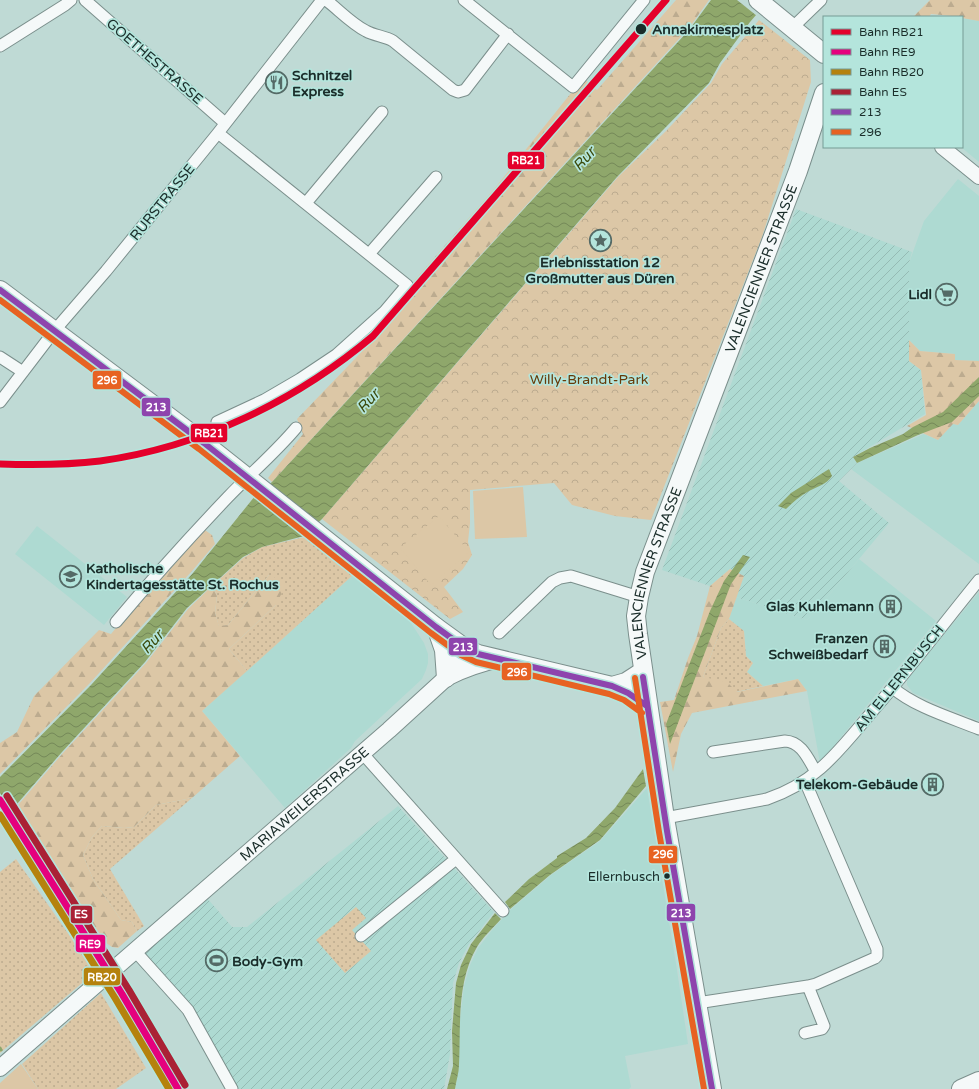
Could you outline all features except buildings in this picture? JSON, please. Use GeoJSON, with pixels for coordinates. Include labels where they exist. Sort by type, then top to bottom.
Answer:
{"type":"FeatureCollection","features":[{"type":"Feature","properties":{"kind":"main road"},"geometry":{"type":"LineString","coordinates":[[758,0],[823,53]]}},
{"type":"Feature","properties":{"kind":"main road","name":"VALENCIENNER STRASSE"},"geometry":{"type":"LineString","coordinates":[[712,1089],[647,706],[636,616],[645,572],[654,546],[798,171],[823,100]]}},
{"type":"Feature","properties":{"kind":"main road","name":"VALENCIENNER STRASSE"},"geometry":{"type":"LineString","coordinates":[[798,171],[823,134]]}},
{"type":"Feature","properties":{"kind":"main road"},"geometry":{"type":"LineString","coordinates":[[0,290],[200,440],[465,648],[478,654],[612,686],[628,693],[647,706]]}},
{"type":"Feature","properties":{"kind":"main road"},"geometry":{"type":"LineString","coordinates":[[436,626],[444,650],[446,678],[482,663],[501,659]]}},
{"type":"Feature","properties":{"kind":"main road","name":"MARIAWEILERSTRASSE"},"geometry":{"type":"LineString","coordinates":[[0,1068],[362,754],[446,678],[465,648]]}},
{"type":"Feature","properties":{"kind":"main road"},"geometry":{"type":"LineString","coordinates":[[612,686],[626,682],[643,671]]}},
{"type":"Feature","properties":{"kind":"main road"},"geometry":{"type":"LineString","coordinates":[[961,1089],[979,1082]]}},
{"type":"Feature","properties":{"kind":"street"},"geometry":{"type":"LineString","coordinates":[[0,46],[71,0]]}},
{"type":"Feature","properties":{"kind":"street","name":"GOETHESTRASSE"},"geometry":{"type":"LineString","coordinates":[[85,0],[225,123]]}},
{"type":"Feature","properties":{"kind":"street","name":"RURSTRASSE"},"geometry":{"type":"LineString","coordinates":[[0,402],[55,330],[218,133],[322,0]]}},
{"type":"Feature","properties":{"kind":"street"},"geometry":{"type":"LineString","coordinates":[[326,0],[360,28],[393,41],[453,90],[458,92],[465,90],[508,34]]}},
{"type":"Feature","properties":{"kind":"street"},"geometry":{"type":"LineString","coordinates":[[464,0],[573,86],[644,0]]}},
{"type":"Feature","properties":{"kind":"street"},"geometry":{"type":"LineString","coordinates":[[789,25],[821,0]]}},
{"type":"Feature","properties":{"kind":"street"},"geometry":{"type":"LineString","coordinates":[[306,203],[382,112]]}},
{"type":"Feature","properties":{"kind":"street"},"geometry":{"type":"LineString","coordinates":[[217,422],[264,400],[300,379],[336,355],[385,311],[407,286],[218,133]]}},
{"type":"Feature","properties":{"kind":"street"},"geometry":{"type":"LineString","coordinates":[[943,148],[979,177]]}},
{"type":"Feature","properties":{"kind":"street"},"geometry":{"type":"LineString","coordinates":[[369,254],[436,177]]}},
{"type":"Feature","properties":{"kind":"street"},"geometry":{"type":"LineString","coordinates":[[0,357],[23,372]]}},
{"type":"Feature","properties":{"kind":"street"},"geometry":{"type":"LineString","coordinates":[[116,622],[158,572],[192,535],[250,480],[296,428]]}},
{"type":"Feature","properties":{"kind":"street"},"geometry":{"type":"LineString","coordinates":[[499,633],[552,582],[566,576],[582,578],[639,597]]}},
{"type":"Feature","properties":{"kind":"street","name":"AM ELLERNBUSCH"},"geometry":{"type":"LineString","coordinates":[[665,818],[767,799],[805,781],[834,756],[892,688],[979,580]]}},
{"type":"Feature","properties":{"kind":"street"},"geometry":{"type":"LineString","coordinates":[[892,688],[907,698],[979,729]]}},
{"type":"Feature","properties":{"kind":"street"},"geometry":{"type":"LineString","coordinates":[[713,752],[785,741],[791,742],[799,746],[816,772]]}},
{"type":"Feature","properties":{"kind":"street"},"geometry":{"type":"LineString","coordinates":[[362,754],[503,911]]}},
{"type":"Feature","properties":{"kind":"street"},"geometry":{"type":"LineString","coordinates":[[697,1003],[816,984],[877,956],[877,949],[805,781]]}},
{"type":"Feature","properties":{"kind":"street"},"geometry":{"type":"LineString","coordinates":[[361,936],[456,859]]}},
{"type":"Feature","properties":{"kind":"street"},"geometry":{"type":"LineString","coordinates":[[135,952],[188,1010],[232,1089]]}},
{"type":"Feature","properties":{"kind":"street"},"geometry":{"type":"LineString","coordinates":[[805,1033],[822,1029],[824,1026],[808,986]]}},
{"type":"Feature","properties":{"kind":"shaded area"},"geometry":{"type":"Polygon","coordinates":[[[963,18],[979,21],[979,162],[962,148],[963,18]]]}},
{"type":"Feature","properties":{"kind":"shaded area"},"geometry":{"type":"Polygon","coordinates":[[[958,179],[979,196],[979,361],[955,360],[955,354],[920,351],[909,340],[909,263],[924,221],[958,179]]]}},
{"type":"Feature","properties":{"kind":"shaded area"},"geometry":{"type":"Polygon","coordinates":[[[796,209],[912,252],[909,263],[909,361],[921,370],[925,414],[853,457],[857,463],[839,481],[889,523],[807,620],[736,597],[744,576],[730,569],[710,586],[662,570],[796,209]]]}},
{"type":"Feature","properties":{"kind":"shaded area"},"geometry":{"type":"Polygon","coordinates":[[[979,401],[979,564],[851,469],[857,463],[924,434],[938,440],[953,424],[958,425],[979,401]]]}},
{"type":"Feature","properties":{"kind":"shaded area","name":"Katholische Kindertagesstätte St. Rochus"},"geometry":{"type":"Polygon","coordinates":[[[37,526],[127,597],[104,625],[15,554],[37,526]]]}},
{"type":"Feature","properties":{"kind":"shaded area"},"geometry":{"type":"Polygon","coordinates":[[[859,559],[936,621],[820,763],[807,691],[798,679],[763,686],[747,672],[753,663],[746,656],[744,631],[729,619],[736,597],[807,620],[859,559]]]}},
{"type":"Feature","properties":{"kind":"shaded area"},"geometry":{"type":"Polygon","coordinates":[[[353,575],[411,623],[424,643],[428,654],[426,670],[422,679],[355,741],[351,748],[285,808],[202,711],[353,575]]]}},
{"type":"Feature","properties":{"kind":"shaded area"},"geometry":{"type":"Polygon","coordinates":[[[979,592],[979,721],[913,693],[907,685],[907,680],[979,592]]]}},
{"type":"Feature","properties":{"kind":"shaded area"},"geometry":{"type":"Polygon","coordinates":[[[647,788],[688,1044],[625,1056],[631,1087],[629,1089],[455,1089],[459,1066],[459,1028],[464,986],[470,965],[478,948],[510,910],[551,875],[600,841],[647,788]]]}},
{"type":"Feature","properties":{"kind":"shaded area"},"geometry":{"type":"Polygon","coordinates":[[[398,806],[494,912],[469,944],[459,963],[453,983],[450,1054],[444,1089],[237,1089],[143,952],[207,898],[232,927],[247,927],[398,806]]]}},
{"type":"Feature","properties":{"kind":"green space"},"geometry":{"type":"Polygon","coordinates":[[[676,0],[709,0],[689,28],[272,482],[268,478],[303,434],[297,419],[375,338],[386,313],[495,188],[583,78],[597,90],[676,0]]]}},
{"type":"Feature","properties":{"kind":"green space"},"geometry":{"type":"Polygon","coordinates":[[[930,0],[979,0],[979,21],[963,18],[963,16],[931,14],[930,16],[914,16],[930,0]]]}},
{"type":"Feature","properties":{"kind":"green space","name":"Willy-Brandt-Park"},"geometry":{"type":"Polygon","coordinates":[[[759,20],[810,60],[811,82],[762,237],[651,520],[615,516],[572,505],[554,483],[470,490],[470,523],[468,542],[472,555],[463,569],[444,587],[463,612],[450,619],[322,519],[618,177],[666,131],[711,83],[722,64],[759,20]]]}},
{"type":"Feature","properties":{"kind":"green space"},"geometry":{"type":"Polygon","coordinates":[[[909,340],[920,351],[955,354],[955,360],[979,361],[979,401],[958,425],[953,424],[938,440],[907,426],[926,415],[921,370],[909,361],[909,340]]]}},
{"type":"Feature","properties":{"kind":"green space"},"geometry":{"type":"Polygon","coordinates":[[[523,487],[527,537],[475,539],[473,491],[523,487]]]}},
{"type":"Feature","properties":{"kind":"green space"},"geometry":{"type":"Polygon","coordinates":[[[439,516],[469,552],[431,585],[400,548],[439,516]]]}},
{"type":"Feature","properties":{"kind":"green space"},"geometry":{"type":"Polygon","coordinates":[[[202,528],[212,535],[215,544],[90,683],[0,774],[0,743],[17,732],[34,696],[99,630],[111,634],[148,589],[202,528]]]}},
{"type":"Feature","properties":{"kind":"green space"},"geometry":{"type":"Polygon","coordinates":[[[305,537],[353,575],[247,671],[229,649],[276,605],[269,575],[228,625],[219,627],[215,613],[217,595],[212,586],[243,558],[262,547],[305,537]]]}},
{"type":"Feature","properties":{"kind":"green space"},"geometry":{"type":"Polygon","coordinates":[[[730,569],[744,576],[729,619],[721,628],[703,677],[727,682],[737,692],[798,679],[807,691],[692,713],[681,734],[673,772],[660,702],[674,700],[697,636],[710,586],[730,569]]]}},
{"type":"Feature","properties":{"kind":"green space"},"geometry":{"type":"Polygon","coordinates":[[[269,575],[283,581],[285,586],[276,605],[229,649],[247,671],[202,711],[240,756],[192,798],[156,805],[134,827],[124,828],[102,826],[92,837],[83,855],[93,879],[121,920],[132,922],[137,931],[118,948],[112,947],[99,938],[18,805],[63,753],[146,663],[188,609],[212,586],[217,595],[215,613],[219,626],[228,625],[269,575]]]}},
{"type":"Feature","properties":{"kind":"green space"},"geometry":{"type":"Polygon","coordinates":[[[729,619],[744,631],[746,656],[753,663],[747,672],[763,686],[736,692],[703,677],[721,628],[729,619]]]}},
{"type":"Feature","properties":{"kind":"green space"},"geometry":{"type":"Polygon","coordinates":[[[192,798],[110,869],[144,926],[137,931],[132,922],[121,920],[93,879],[83,855],[92,837],[102,826],[124,828],[134,827],[156,805],[192,798]]]}},
{"type":"Feature","properties":{"kind":"green space"},"geometry":{"type":"Polygon","coordinates":[[[16,859],[95,972],[0,1053],[0,872],[16,859]]]}},
{"type":"Feature","properties":{"kind":"green space"},"geometry":{"type":"Polygon","coordinates":[[[356,907],[366,918],[352,930],[371,951],[345,973],[316,940],[356,907]]]}},
{"type":"Feature","properties":{"kind":"green space"},"geometry":{"type":"Polygon","coordinates":[[[101,993],[146,1068],[116,1089],[38,1089],[22,1064],[101,993]]]}},
{"type":"Feature","properties":{"kind":"green space"},"geometry":{"type":"Polygon","coordinates":[[[21,1064],[38,1089],[0,1089],[0,1083],[21,1064]]]}},
{"type":"Feature","properties":{"kind":"water","name":"Rur"},"geometry":{"type":"Polygon","coordinates":[[[711,0],[769,0],[750,22],[720,63],[709,83],[617,177],[322,519],[304,536],[262,547],[243,557],[187,608],[145,662],[62,752],[17,804],[0,819],[0,777],[91,685],[193,573],[255,496],[272,482],[689,30],[711,0]]]}},
{"type":"Feature","properties":{"kind":"water"},"geometry":{"type":"Polygon","coordinates":[[[979,377],[979,396],[952,422],[918,435],[857,463],[853,457],[903,434],[913,427],[943,412],[979,377]]]}},
{"type":"Feature","properties":{"kind":"water"},"geometry":{"type":"Polygon","coordinates":[[[829,469],[832,476],[825,483],[803,495],[786,509],[778,506],[791,493],[829,469]]]}},
{"type":"Feature","properties":{"kind":"water"},"geometry":{"type":"Polygon","coordinates":[[[743,555],[750,557],[731,584],[670,744],[666,724],[710,611],[724,581],[743,555]]]}},
{"type":"Feature","properties":{"kind":"water"},"geometry":{"type":"Polygon","coordinates":[[[643,769],[646,786],[600,840],[550,875],[510,909],[505,902],[529,879],[557,858],[557,856],[586,838],[615,808],[643,769]]]}},
{"type":"Feature","properties":{"kind":"water"},"geometry":{"type":"Polygon","coordinates":[[[495,913],[501,919],[477,947],[470,961],[466,975],[461,1005],[459,1071],[455,1089],[447,1089],[453,1066],[452,1031],[456,983],[461,965],[471,944],[495,913]]]}},
{"type":"Feature","properties":{"kind":"pier"},"geometry":{"type":"Polygon","coordinates":[[[737,0],[771,0],[757,16],[737,0]]]}},
{"type":"Feature","properties":{"kind":"pier"},"geometry":{"type":"Polygon","coordinates":[[[0,793],[12,811],[1,820],[0,818],[0,793]]]}},
{"type":"Feature","properties":{"kind":"rail line","name":"RB21"},"geometry":{"type":"LineString","coordinates":[[0,464],[25,465],[100,461],[174,445],[246,418],[312,381],[373,336],[666,0]]}},
{"type":"Feature","properties":{"kind":"rail line","name":"ES"},"geometry":{"type":"LineString","coordinates":[[7,796],[129,990],[185,1085]]}},
{"type":"Feature","properties":{"kind":"rail line","name":"RE9"},"geometry":{"type":"LineString","coordinates":[[0,800],[122,994],[178,1089]]}},
{"type":"Feature","properties":{"kind":"rail line","name":"RB20"},"geometry":{"type":"LineString","coordinates":[[0,815],[115,998],[169,1089]]}},
{"type":"Feature","properties":{"kind":"transit line","name":"213"},"geometry":{"type":"LineString","coordinates":[[0,290],[204,443],[436,627],[465,648],[478,654],[612,686],[628,693],[647,706]]}},
{"type":"Feature","properties":{"kind":"transit line","name":"296"},"geometry":{"type":"LineString","coordinates":[[0,300],[199,449],[431,633],[461,655],[476,662],[609,694],[624,700],[642,713]]}},
{"type":"Feature","properties":{"kind":"transit line","name":"213"},"geometry":{"type":"LineString","coordinates":[[643,677],[667,831],[712,1089]]}},
{"type":"Feature","properties":{"kind":"transit line","name":"296"},"geometry":{"type":"LineString","coordinates":[[635,678],[659,832],[704,1089]]}},
{"type":"Feature","properties":{"kind":"place","name":"Annakirmesplatz"},"geometry":{"type":"Point","coordinates":[641,29]}},
{"type":"Feature","properties":{"kind":"place","name":"Schnitzel Express"},"geometry":{"type":"Point","coordinates":[276,83]}},
{"type":"Feature","properties":{"kind":"place","name":"Erlebnisstation 12 Großmutter aus Düren"},"geometry":{"type":"Point","coordinates":[600,240]}},
{"type":"Feature","properties":{"kind":"place","name":"Lidl"},"geometry":{"type":"Point","coordinates":[947,294]}},
{"type":"Feature","properties":{"kind":"place","name":"Katholische Kindertagesstätte St. Rochus"},"geometry":{"type":"Point","coordinates":[71,576]}},
{"type":"Feature","properties":{"kind":"place","name":"Glas Kuhlemann"},"geometry":{"type":"Point","coordinates":[890,606]}},
{"type":"Feature","properties":{"kind":"place","name":"Franzen Schweißbedarf"},"geometry":{"type":"Point","coordinates":[884,646]}},
{"type":"Feature","properties":{"kind":"place","name":"Telekom-Gebäude"},"geometry":{"type":"Point","coordinates":[933,784]}},
{"type":"Feature","properties":{"kind":"place","name":"Ellernbusch"},"geometry":{"type":"Point","coordinates":[667,876]}},
{"type":"Feature","properties":{"kind":"place","name":"Body-Gym"},"geometry":{"type":"Point","coordinates":[216,961]}}]}
